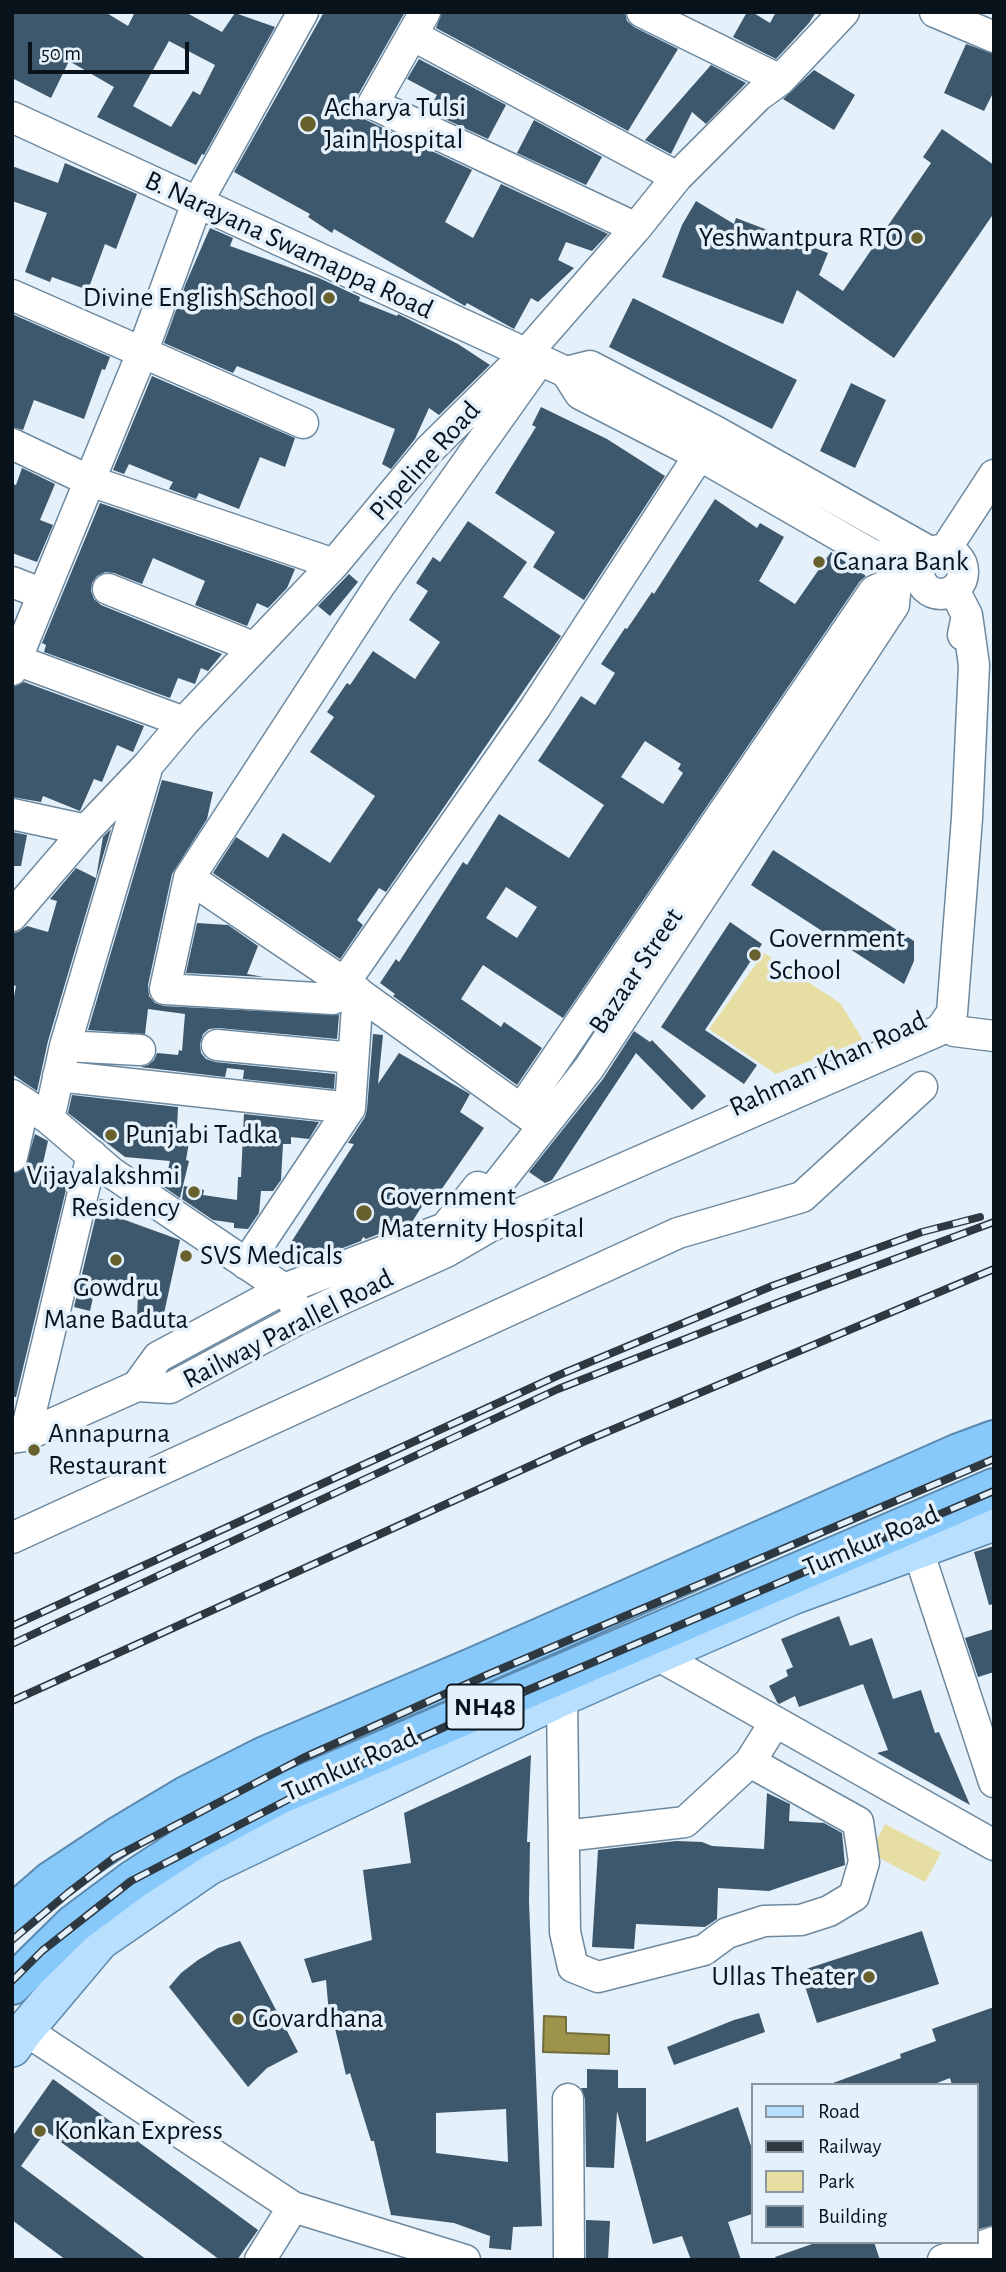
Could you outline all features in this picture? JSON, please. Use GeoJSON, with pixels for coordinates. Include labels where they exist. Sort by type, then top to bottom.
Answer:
{"type":"FeatureCollection","features":[{"type":"Feature","properties":{"kind":"highway","name":"Tumkur Road"},"geometry":{"type":"LineString","coordinates":[[12,1915],[51,1881],[119,1836],[186,1796],[265,1756],[994,1440]]}},
{"type":"Feature","properties":{"kind":"highway","name":"Tumkur Road"},"geometry":{"type":"LineString","coordinates":[[12,1986],[75,1924],[95,1927],[132,1880],[193,1841],[279,1795],[913,1537],[994,1488]]}},
{"type":"Feature","properties":{"kind":"main road"},"geometry":{"type":"LineString","coordinates":[[19,2039],[95,1927],[209,1866],[562,1698],[792,1596],[913,1537],[994,1522]]}},
{"type":"Feature","properties":{"kind":"street"},"geometry":{"type":"LineString","coordinates":[[184,722],[14,665],[142,353],[197,203],[303,12]]}},
{"type":"Feature","properties":{"kind":"street"},"geometry":{"type":"LineString","coordinates":[[642,12],[780,80]]}},
{"type":"Feature","properties":{"kind":"street","name":"Pipeline Road"},"geometry":{"type":"LineString","coordinates":[[12,916],[184,722],[334,564],[429,450],[544,362],[636,228],[677,177],[758,96],[780,80],[844,12]]}},
{"type":"Feature","properties":{"kind":"street"},"geometry":{"type":"LineString","coordinates":[[935,12],[994,37]]}},
{"type":"Feature","properties":{"kind":"street"},"geometry":{"type":"LineString","coordinates":[[636,228],[373,104],[419,23],[677,177]]}},
{"type":"Feature","properties":{"kind":"street","name":"B. Narayana Swamappa Road"},"geometry":{"type":"LineString","coordinates":[[12,117],[544,362],[580,394],[707,443],[871,554],[922,566]]}},
{"type":"Feature","properties":{"kind":"street"},"geometry":{"type":"LineString","coordinates":[[12,295],[303,423]]}},
{"type":"Feature","properties":{"kind":"street"},"geometry":{"type":"LineString","coordinates":[[544,362],[380,585],[189,878],[165,989],[333,999],[351,987],[707,443]]}},
{"type":"Feature","properties":{"kind":"street"},"geometry":{"type":"LineString","coordinates":[[12,444],[90,481],[334,564]]}},
{"type":"Feature","properties":{"kind":"street"},"geometry":{"type":"LineString","coordinates":[[137,1386],[158,1357],[284,1289],[481,1214],[589,1068],[894,605],[994,475]]}},
{"type":"Feature","properties":{"kind":"street"},"geometry":{"type":"LineString","coordinates":[[922,566],[926,589],[932,593],[946,594],[960,603],[989,669],[966,1002],[947,1031],[994,1036]]}},
{"type":"Feature","properties":{"kind":"street"},"geometry":{"type":"LineString","coordinates":[[481,1214],[528,1115],[874,591],[922,566]]}},
{"type":"Feature","properties":{"kind":"street"},"geometry":{"type":"LineString","coordinates":[[12,582],[43,594]]}},
{"type":"Feature","properties":{"kind":"street"},"geometry":{"type":"LineString","coordinates":[[107,589],[253,647]]}},
{"type":"Feature","properties":{"kind":"street","name":"Rahman Khan Road"},"geometry":{"type":"LineString","coordinates":[[446,1252],[481,1214],[936,1017],[941,1001],[960,603]]}},
{"type":"Feature","properties":{"kind":"street"},"geometry":{"type":"LineString","coordinates":[[12,1157],[29,1106],[58,1076],[148,765]]}},
{"type":"Feature","properties":{"kind":"street"},"geometry":{"type":"LineString","coordinates":[[12,814],[86,831]]}},
{"type":"Feature","properties":{"kind":"street"},"geometry":{"type":"LineString","coordinates":[[189,878],[351,987],[528,1115]]}},
{"type":"Feature","properties":{"kind":"street"},"geometry":{"type":"LineString","coordinates":[[246,1264],[350,1108],[354,1058],[351,987]]}},
{"type":"Feature","properties":{"kind":"street","name":"Rahman Khan Road"},"geometry":{"type":"LineString","coordinates":[[481,1214],[947,1031]]}},
{"type":"Feature","properties":{"kind":"street"},"geometry":{"type":"LineString","coordinates":[[217,1045],[354,1058]]}},
{"type":"Feature","properties":{"kind":"street"},"geometry":{"type":"LineString","coordinates":[[65,1046],[140,1050]]}},
{"type":"Feature","properties":{"kind":"street"},"geometry":{"type":"LineString","coordinates":[[58,1076],[350,1108]]}},
{"type":"Feature","properties":{"kind":"street"},"geometry":{"type":"LineString","coordinates":[[12,1538],[678,1233],[802,1197],[922,1087]]}},
{"type":"Feature","properties":{"kind":"street"},"geometry":{"type":"LineString","coordinates":[[29,1106],[112,1173],[284,1289],[302,1317]]}},
{"type":"Feature","properties":{"kind":"street"},"geometry":{"type":"LineString","coordinates":[[19,1437],[92,1155]]}},
{"type":"Feature","properties":{"kind":"street","name":"Railway Parallel Road"},"geometry":{"type":"LineString","coordinates":[[19,1437],[137,1386],[170,1388],[302,1317],[446,1252]]}},
{"type":"Feature","properties":{"kind":"street"},"geometry":{"type":"LineString","coordinates":[[913,1537],[994,1782]]}},
{"type":"Feature","properties":{"kind":"street"},"geometry":{"type":"LineString","coordinates":[[657,1655],[994,1845]]}},
{"type":"Feature","properties":{"kind":"street"},"geometry":{"type":"LineString","coordinates":[[562,1698],[565,1932],[573,1967],[598,1977],[704,1951],[727,1933],[764,1921],[801,1920],[829,1911],[853,1896],[864,1862],[858,1822],[750,1762]]}},
{"type":"Feature","properties":{"kind":"street"},"geometry":{"type":"LineString","coordinates":[[565,1836],[685,1822],[750,1762],[775,1722]]}},
{"type":"Feature","properties":{"kind":"street"},"geometry":{"type":"LineString","coordinates":[[19,2039],[293,2207],[466,2260]]}},
{"type":"Feature","properties":{"kind":"street"},"geometry":{"type":"LineString","coordinates":[[568,2099],[569,2260]]}},
{"type":"Feature","properties":{"kind":"street"},"geometry":{"type":"LineString","coordinates":[[260,2260],[293,2207]]}},
{"type":"Feature","properties":{"kind":"street"},"geometry":{"type":"LineString","coordinates":[[943,2260],[994,2242]]}},
{"type":"Feature","properties":{"kind":"green space"},"geometry":{"type":"Polygon","coordinates":[[[764,953],[840,1003],[863,1040],[776,1074],[709,1029],[764,953]]]}},
{"type":"Feature","properties":{"kind":"green space"},"geometry":{"type":"Polygon","coordinates":[[[885,1824],[941,1853],[925,1882],[870,1853],[885,1824]]]}},
{"type":"Feature","properties":{"kind":"shaded area"},"geometry":{"type":"Polygon","coordinates":[[[544,2016],[566,2017],[566,2033],[609,2035],[609,2054],[543,2052],[544,2016]]]}},
{"type":"Feature","properties":{"kind":"building"},"geometry":{"type":"Polygon","coordinates":[[[12,12],[105,12],[128,26],[135,12],[185,12],[222,32],[235,13],[275,27],[196,165],[97,117],[114,87],[69,61],[51,98],[12,78],[12,12]],[[169,41],[133,106],[171,127],[193,91],[200,95],[215,65],[169,41]]]}},
{"type":"Feature","properties":{"kind":"building"},"geometry":{"type":"Polygon","coordinates":[[[324,12],[405,12],[358,95],[356,105],[359,114],[366,120],[472,170],[445,222],[473,238],[501,184],[608,234],[592,251],[566,242],[558,260],[574,268],[538,302],[531,298],[514,329],[467,303],[465,306],[334,229],[332,233],[308,217],[310,214],[234,172],[324,12]]]}},
{"type":"Feature","properties":{"kind":"building"},"geometry":{"type":"Polygon","coordinates":[[[442,12],[625,12],[627,21],[634,27],[678,49],[628,131],[436,28],[442,12]]]}},
{"type":"Feature","properties":{"kind":"building"},"geometry":{"type":"Polygon","coordinates":[[[747,12],[752,12],[770,23],[776,12],[816,12],[776,59],[733,37],[747,12]]]}},
{"type":"Feature","properties":{"kind":"building"},"geometry":{"type":"Polygon","coordinates":[[[966,44],[994,54],[994,91],[984,111],[944,93],[966,44]]]}},
{"type":"Feature","properties":{"kind":"building"},"geometry":{"type":"Polygon","coordinates":[[[419,59],[506,105],[488,139],[428,111],[437,95],[407,79],[419,59]]]}},
{"type":"Feature","properties":{"kind":"building"},"geometry":{"type":"Polygon","coordinates":[[[711,65],[746,83],[706,124],[692,112],[671,154],[645,140],[711,65]]]}},
{"type":"Feature","properties":{"kind":"building"},"geometry":{"type":"Polygon","coordinates":[[[814,70],[855,95],[834,130],[783,99],[814,70]]]}},
{"type":"Feature","properties":{"kind":"building"},"geometry":{"type":"Polygon","coordinates":[[[534,120],[602,157],[586,185],[517,153],[534,120]]]}},
{"type":"Feature","properties":{"kind":"building"},"geometry":{"type":"Polygon","coordinates":[[[942,129],[994,165],[994,213],[894,358],[797,290],[783,324],[662,277],[682,225],[696,201],[734,224],[736,218],[828,253],[819,275],[843,291],[931,163],[923,157],[942,129]]]}},
{"type":"Feature","properties":{"kind":"building"},"geometry":{"type":"Polygon","coordinates":[[[65,163],[137,194],[116,249],[105,244],[88,290],[52,277],[50,282],[25,272],[47,213],[12,201],[12,166],[58,183],[65,163]]]}},
{"type":"Feature","properties":{"kind":"building"},"geometry":{"type":"Polygon","coordinates":[[[210,228],[233,238],[230,246],[319,278],[360,297],[359,301],[397,316],[398,314],[458,344],[490,365],[439,415],[429,408],[415,439],[391,469],[382,464],[395,429],[237,366],[233,373],[164,343],[210,228]]]}},
{"type":"Feature","properties":{"kind":"building"},"geometry":{"type":"Polygon","coordinates":[[[633,298],[797,380],[772,429],[609,347],[633,298]]]}},
{"type":"Feature","properties":{"kind":"building"},"geometry":{"type":"Polygon","coordinates":[[[12,314],[110,357],[105,370],[102,369],[84,419],[34,400],[23,430],[12,427],[12,314]]]}},
{"type":"Feature","properties":{"kind":"building"},"geometry":{"type":"Polygon","coordinates":[[[152,376],[295,438],[285,467],[260,457],[239,509],[199,493],[196,499],[169,489],[173,482],[129,464],[124,474],[113,470],[152,376]]]}},
{"type":"Feature","properties":{"kind":"building"},"geometry":{"type":"Polygon","coordinates":[[[851,383],[886,400],[855,468],[820,451],[851,383]]]}},
{"type":"Feature","properties":{"kind":"building"},"geometry":{"type":"Polygon","coordinates":[[[541,407],[607,439],[665,476],[584,600],[533,567],[555,532],[495,493],[536,427],[532,425],[541,407]]]}},
{"type":"Feature","properties":{"kind":"building"},"geometry":{"type":"Polygon","coordinates":[[[22,468],[55,484],[40,520],[53,525],[37,562],[12,553],[12,484],[16,485],[22,468]]]}},
{"type":"Feature","properties":{"kind":"building"},"geometry":{"type":"Polygon","coordinates":[[[715,499],[757,528],[760,523],[784,537],[759,581],[795,604],[831,552],[866,576],[860,581],[563,1018],[483,965],[461,999],[501,1027],[504,1022],[542,1048],[517,1085],[393,996],[395,994],[380,983],[396,959],[399,962],[463,862],[467,865],[499,814],[569,858],[604,805],[538,761],[581,696],[595,705],[615,673],[601,664],[652,592],[654,594],[715,499]],[[645,741],[621,777],[663,804],[683,773],[678,769],[681,764],[645,741]],[[506,887],[486,918],[517,938],[537,907],[506,887]]]}},
{"type":"Feature","properties":{"kind":"building"},"geometry":{"type":"Polygon","coordinates":[[[100,503],[295,569],[287,588],[268,608],[257,603],[247,626],[195,605],[205,581],[153,558],[142,584],[114,573],[105,572],[97,576],[91,591],[94,599],[101,605],[222,654],[208,671],[201,668],[195,684],[178,678],[170,698],[44,652],[46,645],[42,643],[100,503]]]}},
{"type":"Feature","properties":{"kind":"building"},"geometry":{"type":"Polygon","coordinates":[[[468,521],[527,562],[503,597],[561,636],[386,892],[379,888],[357,920],[363,925],[340,959],[213,873],[236,837],[268,858],[283,833],[330,863],[375,796],[310,752],[334,717],[327,712],[347,683],[350,685],[373,651],[415,679],[440,642],[409,620],[428,591],[416,583],[433,557],[440,562],[468,521]]]}},
{"type":"Feature","properties":{"kind":"building"},"geometry":{"type":"Polygon","coordinates":[[[349,574],[358,582],[330,616],[318,606],[349,574]]]}},
{"type":"Feature","properties":{"kind":"building"},"geometry":{"type":"Polygon","coordinates":[[[24,682],[144,726],[133,752],[117,745],[102,782],[94,779],[80,811],[43,796],[41,802],[12,797],[12,687],[24,682]]]}},
{"type":"Feature","properties":{"kind":"building"},"geometry":{"type":"Polygon","coordinates":[[[162,780],[213,792],[207,819],[172,874],[148,985],[149,996],[155,1003],[164,1006],[339,1015],[337,1039],[218,1028],[209,1029],[203,1034],[200,1044],[201,1053],[206,1059],[215,1062],[335,1074],[334,1089],[243,1079],[244,1070],[227,1068],[225,1077],[140,1067],[148,1065],[157,1053],[178,1055],[179,1050],[182,1051],[185,1014],[148,1009],[145,1034],[88,1030],[162,780]]]}},
{"type":"Feature","properties":{"kind":"building"},"geometry":{"type":"Polygon","coordinates":[[[111,829],[48,1041],[37,1091],[12,1074],[12,1007],[16,986],[12,985],[12,933],[27,926],[48,932],[57,901],[50,899],[76,868],[96,878],[103,837],[111,829]]]}},
{"type":"Feature","properties":{"kind":"building"},"geometry":{"type":"Polygon","coordinates":[[[12,832],[27,835],[21,866],[12,866],[12,832]]]}},
{"type":"Feature","properties":{"kind":"building"},"geometry":{"type":"Polygon","coordinates":[[[773,850],[914,941],[914,961],[904,984],[751,885],[773,850]]]}},
{"type":"Feature","properties":{"kind":"building"},"geometry":{"type":"Polygon","coordinates":[[[730,922],[762,944],[705,1030],[757,1065],[744,1084],[661,1027],[730,922]]]}},
{"type":"Feature","properties":{"kind":"building"},"geometry":{"type":"Polygon","coordinates":[[[197,923],[228,925],[258,946],[247,974],[264,977],[186,973],[197,923]]]}},
{"type":"Feature","properties":{"kind":"building"},"geometry":{"type":"Polygon","coordinates":[[[634,1031],[650,1042],[652,1040],[706,1096],[692,1110],[636,1053],[552,1180],[545,1183],[529,1172],[603,1079],[634,1031]]]}},
{"type":"Feature","properties":{"kind":"building"},"geometry":{"type":"Polygon","coordinates":[[[373,1034],[383,1035],[378,1084],[399,1053],[470,1094],[460,1112],[484,1128],[439,1193],[433,1189],[412,1222],[399,1227],[394,1223],[389,1230],[366,1239],[363,1237],[361,1241],[314,1259],[290,1244],[354,1144],[348,1143],[365,1117],[373,1034]]]}},
{"type":"Feature","properties":{"kind":"building"},"geometry":{"type":"Polygon","coordinates":[[[72,1095],[178,1107],[177,1128],[191,1130],[186,1160],[189,1161],[180,1198],[164,1187],[170,1161],[125,1157],[68,1113],[72,1095]]]}},
{"type":"Feature","properties":{"kind":"building"},"geometry":{"type":"Polygon","coordinates":[[[244,1114],[319,1122],[309,1139],[291,1137],[291,1144],[283,1144],[281,1180],[273,1191],[261,1191],[259,1213],[248,1229],[234,1228],[234,1223],[213,1220],[182,1199],[184,1186],[204,1190],[203,1195],[237,1200],[238,1177],[241,1177],[244,1114]]]}},
{"type":"Feature","properties":{"kind":"building"},"geometry":{"type":"Polygon","coordinates":[[[35,1134],[48,1141],[41,1172],[69,1177],[16,1397],[12,1397],[12,1174],[25,1168],[35,1134]]]}},
{"type":"Feature","properties":{"kind":"building"},"geometry":{"type":"Polygon","coordinates":[[[100,1199],[117,1202],[114,1216],[180,1240],[163,1318],[137,1318],[138,1294],[96,1284],[90,1311],[74,1307],[100,1199]]]}},
{"type":"Feature","properties":{"kind":"building"},"geometry":{"type":"Polygon","coordinates":[[[994,1546],[994,1604],[989,1605],[974,1552],[994,1546]]]}},
{"type":"Feature","properties":{"kind":"building"},"geometry":{"type":"Polygon","coordinates":[[[839,1616],[850,1646],[872,1638],[893,1699],[921,1690],[935,1733],[939,1732],[970,1805],[877,1753],[888,1750],[863,1684],[799,1707],[795,1696],[779,1704],[777,1702],[769,1686],[788,1676],[786,1670],[793,1667],[781,1639],[839,1616]]]}},
{"type":"Feature","properties":{"kind":"building"},"geometry":{"type":"Polygon","coordinates":[[[994,1629],[994,1672],[978,1677],[965,1638],[994,1629]]]}},
{"type":"Feature","properties":{"kind":"building"},"geometry":{"type":"Polygon","coordinates":[[[531,1755],[527,1842],[530,1842],[529,1902],[542,2226],[513,2227],[511,2250],[489,2248],[490,2236],[454,2223],[391,2215],[374,2141],[371,2141],[350,2073],[346,2075],[334,2024],[330,2025],[326,1980],[312,1983],[304,1959],[372,1940],[363,1870],[411,1863],[404,1813],[531,1755]],[[506,2109],[436,2113],[436,2153],[508,2162],[506,2109]]]}},
{"type":"Feature","properties":{"kind":"building"},"geometry":{"type":"Polygon","coordinates":[[[767,1793],[790,1804],[789,1821],[824,1823],[842,1833],[845,1865],[769,1891],[718,1888],[717,1919],[705,1927],[636,1924],[634,1949],[592,1947],[598,1850],[676,1841],[764,1849],[767,1793]]]}},
{"type":"Feature","properties":{"kind":"building","name":"Ullas Theater"},"geometry":{"type":"Polygon","coordinates":[[[922,1931],[939,1984],[817,2023],[800,1971],[922,1931]]]}},
{"type":"Feature","properties":{"kind":"building","name":"Govardhana"},"geometry":{"type":"Polygon","coordinates":[[[240,1941],[298,2052],[267,2068],[248,2087],[169,1987],[198,1960],[218,1948],[240,1941]]]}},
{"type":"Feature","properties":{"kind":"building"},"geometry":{"type":"Polygon","coordinates":[[[994,2007],[994,2225],[978,2229],[978,2083],[951,2083],[950,2078],[937,2083],[833,2083],[901,2058],[900,2054],[936,2041],[932,2029],[994,2007]]]}},
{"type":"Feature","properties":{"kind":"building"},"geometry":{"type":"Polygon","coordinates":[[[759,2013],[765,2032],[674,2065],[667,2047],[734,2020],[759,2013]]]}},
{"type":"Feature","properties":{"kind":"building"},"geometry":{"type":"Polygon","coordinates":[[[587,2069],[618,2070],[618,2088],[646,2088],[646,2142],[738,2107],[750,2143],[750,2215],[728,2222],[741,2260],[691,2260],[682,2236],[653,2244],[617,2111],[614,2168],[586,2167],[585,2099],[581,2088],[587,2088],[587,2069]]]}},
{"type":"Feature","properties":{"kind":"building"},"geometry":{"type":"Polygon","coordinates":[[[53,2079],[258,2230],[237,2260],[220,2260],[46,2131],[21,2166],[147,2260],[66,2260],[12,2220],[12,2137],[53,2079]]]}},
{"type":"Feature","properties":{"kind":"building"},"geometry":{"type":"Polygon","coordinates":[[[586,2220],[610,2221],[608,2260],[586,2260],[586,2220]]]}},
{"type":"Feature","properties":{"kind":"building"},"geometry":{"type":"Polygon","coordinates":[[[812,2244],[875,2244],[880,2260],[776,2260],[775,2257],[812,2244]]]}},
{"type":"Feature","properties":{"kind":"railway"},"geometry":{"type":"LineString","coordinates":[[12,1626],[559,1375],[772,1286],[922,1232],[980,1217]]}},
{"type":"Feature","properties":{"kind":"railway"},"geometry":{"type":"LineString","coordinates":[[12,1644],[558,1389],[994,1222]]}},
{"type":"Feature","properties":{"kind":"railway"},"geometry":{"type":"LineString","coordinates":[[12,1701],[583,1442],[994,1269]]}},
{"type":"Feature","properties":{"kind":"railway"},"geometry":{"type":"LineString","coordinates":[[12,1940],[115,1857],[303,1758],[489,1674],[994,1459]]}},
{"type":"Feature","properties":{"kind":"railway"},"geometry":{"type":"LineString","coordinates":[[12,1981],[42,1951],[131,1881],[316,1785],[500,1702],[994,1491]]}},
{"type":"Feature","properties":{"kind":"place","name":"Acharya Tulsi Jain Hospital"},"geometry":{"type":"Point","coordinates":[308,124]}},
{"type":"Feature","properties":{"kind":"place","name":"Yeshwantpura RTO"},"geometry":{"type":"Point","coordinates":[917,238]}},
{"type":"Feature","properties":{"kind":"place","name":"Divine English School"},"geometry":{"type":"Point","coordinates":[329,298]}},
{"type":"Feature","properties":{"kind":"place","name":"Canara Bank"},"geometry":{"type":"Point","coordinates":[819,562]}},
{"type":"Feature","properties":{"kind":"place","name":"Government School"},"geometry":{"type":"Point","coordinates":[755,955]}},
{"type":"Feature","properties":{"kind":"place","name":"Punjabi Tadka"},"geometry":{"type":"Point","coordinates":[111,1135]}},
{"type":"Feature","properties":{"kind":"place","name":"Vijayalakshmi Residency"},"geometry":{"type":"Point","coordinates":[194,1192]}},
{"type":"Feature","properties":{"kind":"place","name":"Government Maternity Hospital"},"geometry":{"type":"Point","coordinates":[364,1213]}},
{"type":"Feature","properties":{"kind":"place","name":"SVS Medicals"},"geometry":{"type":"Point","coordinates":[186,1256]}},
{"type":"Feature","properties":{"kind":"place","name":"Gowdru Mane Baduta"},"geometry":{"type":"Point","coordinates":[116,1260]}},
{"type":"Feature","properties":{"kind":"place","name":"Annapurna Restaurant"},"geometry":{"type":"Point","coordinates":[34,1450]}},
{"type":"Feature","properties":{"kind":"place","name":"Ullas Theater"},"geometry":{"type":"Point","coordinates":[869,1977]}},
{"type":"Feature","properties":{"kind":"place","name":"Govardhana"},"geometry":{"type":"Point","coordinates":[238,2019]}},
{"type":"Feature","properties":{"kind":"place","name":"Konkan Express"},"geometry":{"type":"Point","coordinates":[40,2131]}}]}
